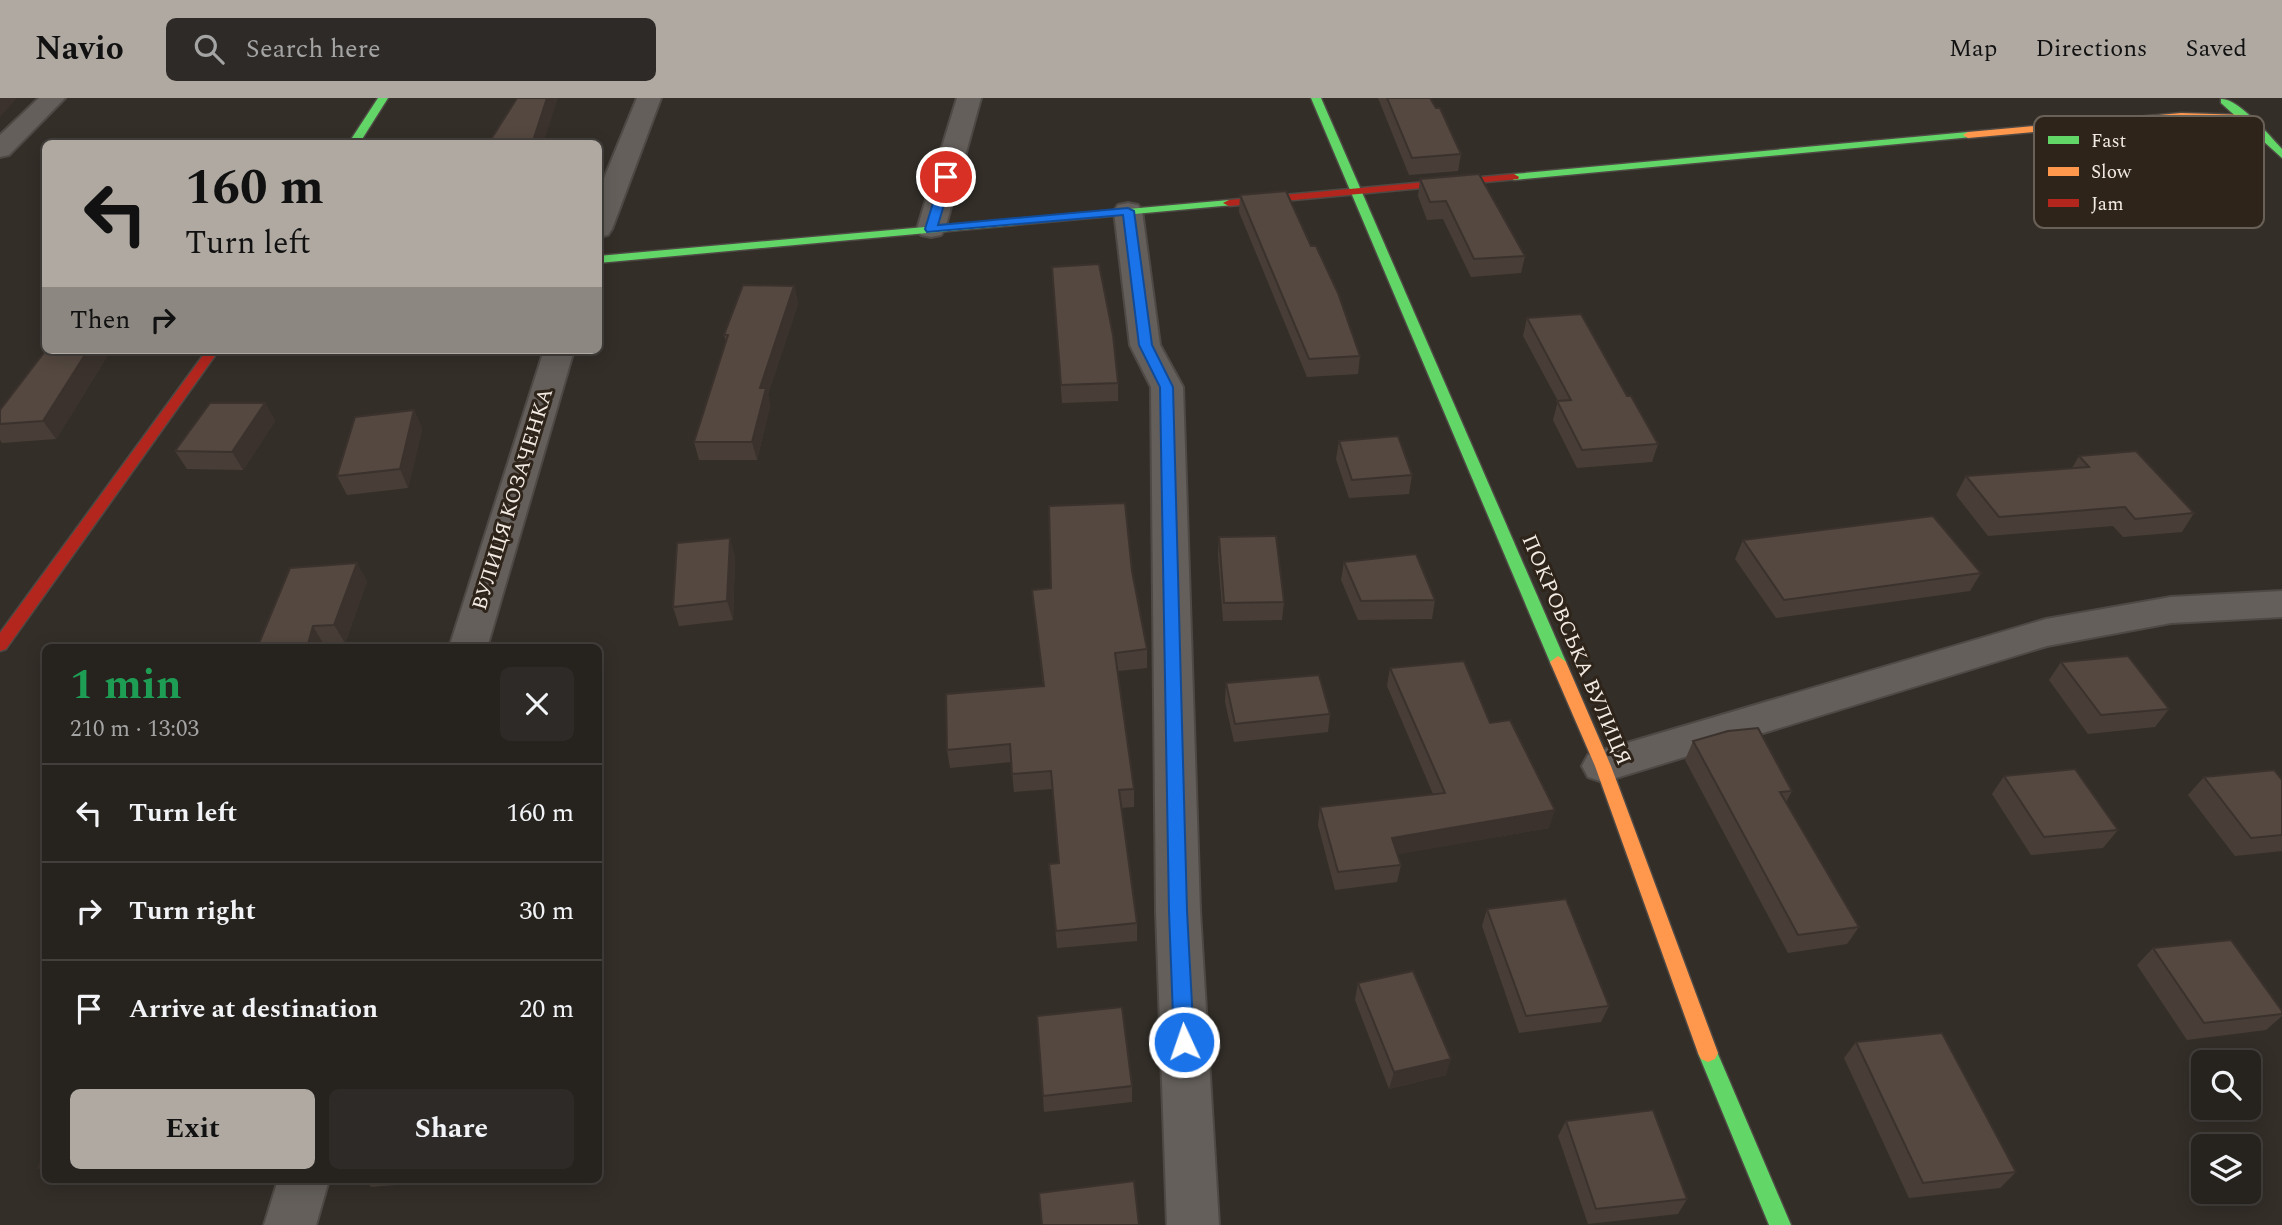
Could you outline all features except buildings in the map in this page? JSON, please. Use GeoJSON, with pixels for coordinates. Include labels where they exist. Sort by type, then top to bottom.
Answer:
{"type":"FeatureCollection","features":[{"type":"Feature","properties":{"kind":"street"},"geometry":{"type":"LineString","coordinates":[[0,149],[53,98]]}},
{"type":"Feature","properties":{"kind":"street"},"geometry":{"type":"LineString","coordinates":[[356,140],[383,98]]}},
{"type":"Feature","properties":{"kind":"street"},"geometry":{"type":"LineString","coordinates":[[602,219],[649,98]]}},
{"type":"Feature","properties":{"kind":"street"},"geometry":{"type":"LineString","coordinates":[[931,229],[969,98]]}},
{"type":"Feature","properties":{"kind":"street","name":"ПОКРОВСЬКА ВУЛИЦЯ"},"geometry":{"type":"LineString","coordinates":[[1316,98],[1603,766],[1710,1059],[1780,1225]]}},
{"type":"Feature","properties":{"kind":"street"},"geometry":{"type":"LineString","coordinates":[[2221,98],[2244,116]]}},
{"type":"Feature","properties":{"kind":"street"},"geometry":{"type":"LineString","coordinates":[[602,260],[2034,129]]}},
{"type":"Feature","properties":{"kind":"street"},"geometry":{"type":"LineString","coordinates":[[2264,136],[2282,155]]}},
{"type":"Feature","properties":{"kind":"street"},"geometry":{"type":"LineString","coordinates":[[1128,211],[1145,345],[1167,387],[1178,911],[1193,1225]]}},
{"type":"Feature","properties":{"kind":"street"},"geometry":{"type":"LineString","coordinates":[[0,645],[210,354]]}},
{"type":"Feature","properties":{"kind":"street","name":"ВУЛИЦЯ КОЗАЧЕНКА"},"geometry":{"type":"LineString","coordinates":[[469,644],[558,354]]}},
{"type":"Feature","properties":{"kind":"street"},"geometry":{"type":"LineString","coordinates":[[1603,766],[2046,633],[2171,610],[2282,604]]}},
{"type":"Feature","properties":{"kind":"street"},"geometry":{"type":"LineString","coordinates":[[290,1225],[303,1183]]}},
{"type":"Feature","properties":{"kind":"traffic: fast"},"geometry":{"type":"LineString","coordinates":[[356,140],[383,98]]}},
{"type":"Feature","properties":{"kind":"traffic: fast"},"geometry":{"type":"LineString","coordinates":[[1316,98],[1558,662]]}},
{"type":"Feature","properties":{"kind":"traffic: fast"},"geometry":{"type":"LineString","coordinates":[[2225,101],[2244,116]]}},
{"type":"Feature","properties":{"kind":"traffic: fast"},"geometry":{"type":"LineString","coordinates":[[1514,177],[1968,135]]}},
{"type":"Feature","properties":{"kind":"traffic: fast"},"geometry":{"type":"LineString","coordinates":[[2264,136],[2282,155]]}},
{"type":"Feature","properties":{"kind":"traffic: fast"},"geometry":{"type":"LineString","coordinates":[[602,260],[1229,203]]}},
{"type":"Feature","properties":{"kind":"traffic: fast"},"geometry":{"type":"LineString","coordinates":[[1708,1053],[1780,1225]]}},
{"type":"Feature","properties":{"kind":"traffic: slow"},"geometry":{"type":"LineString","coordinates":[[1968,135],[2034,129]]}},
{"type":"Feature","properties":{"kind":"traffic: slow"},"geometry":{"type":"LineString","coordinates":[[1558,662],[1603,766],[1708,1053]]}},
{"type":"Feature","properties":{"kind":"traffic: jam"},"geometry":{"type":"LineString","coordinates":[[1229,203],[1514,177]]}},
{"type":"Feature","properties":{"kind":"traffic: jam"},"geometry":{"type":"LineString","coordinates":[[0,645],[210,354]]}},
{"type":"Feature","properties":{"kind":"route"},"geometry":{"type":"LineString","coordinates":[[946,177],[931,229],[1128,211],[1145,345],[1167,387],[1178,911],[1184,1042]]}}]}
